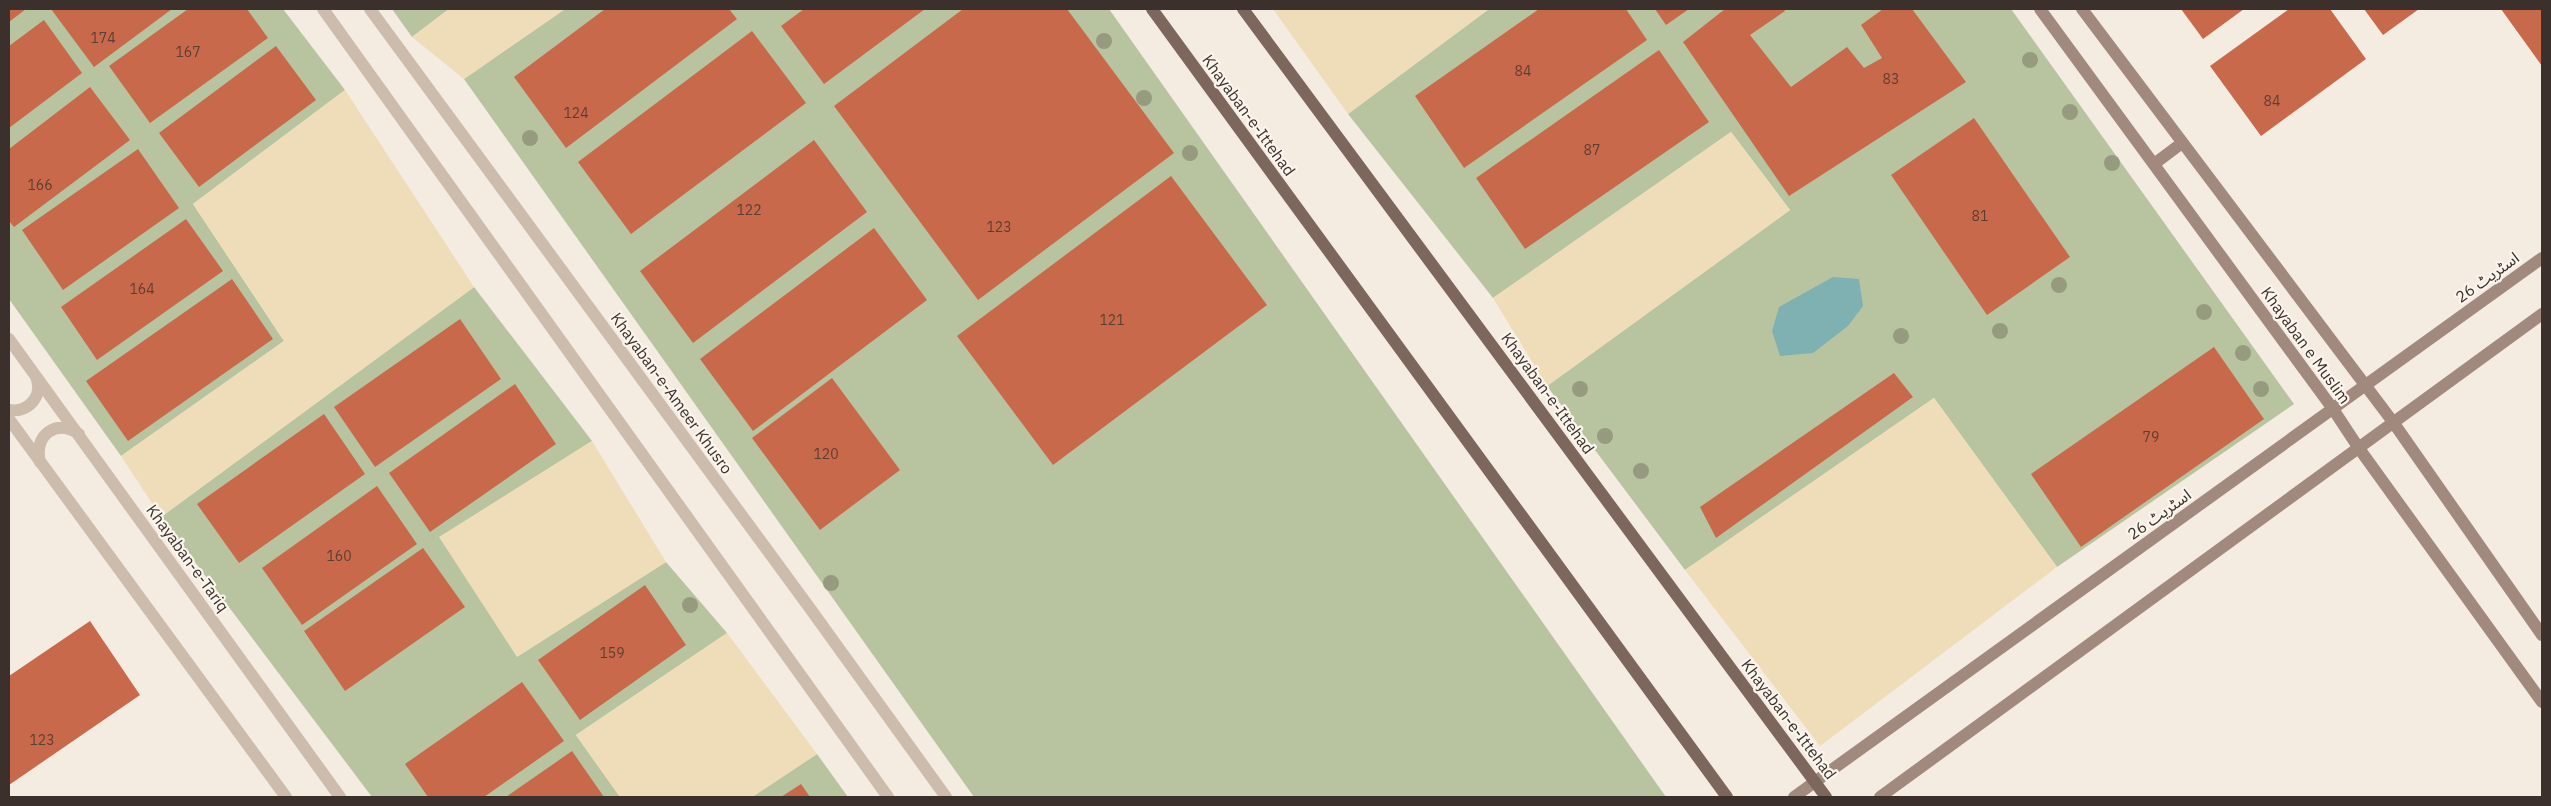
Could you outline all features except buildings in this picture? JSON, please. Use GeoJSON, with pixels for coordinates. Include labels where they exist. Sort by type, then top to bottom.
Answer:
{"type":"FeatureCollection","features":[{"type":"Feature","properties":{"kind":"main road","name":"Khayaban-e-Ittehad"},"geometry":{"type":"LineString","coordinates":[[1152,9],[1727,797]]}},
{"type":"Feature","properties":{"kind":"main road","name":"Khayaban-e-Ittehad"},"geometry":{"type":"LineString","coordinates":[[1243,9],[1826,797]]}},
{"type":"Feature","properties":{"kind":"main road","name":"Khayaban e Muslim"},"geometry":{"type":"LineString","coordinates":[[2040,9],[2333,409],[2358,447],[2542,702]]}},
{"type":"Feature","properties":{"kind":"main road","name":"Khayaban e Muslim"},"geometry":{"type":"LineString","coordinates":[[2082,9],[2393,422],[2542,635]]}},
{"type":"Feature","properties":{"kind":"main road"},"geometry":{"type":"LineString","coordinates":[[2154,164],[2182,142]]}},
{"type":"Feature","properties":{"kind":"main road","name":"اسٹریٹ 26"},"geometry":{"type":"LineString","coordinates":[[1794,797],[2542,258]]}},
{"type":"Feature","properties":{"kind":"main road"},"geometry":{"type":"LineString","coordinates":[[1880,797],[2542,314]]}},
{"type":"Feature","properties":{"kind":"street"},"geometry":{"type":"LineString","coordinates":[[323,9],[888,797]]}},
{"type":"Feature","properties":{"kind":"street","name":"Khayaban-e-Ameer Khusro"},"geometry":{"type":"LineString","coordinates":[[370,9],[946,797]]}},
{"type":"Feature","properties":{"kind":"street","name":"Khayaban-e-Tariq"},"geometry":{"type":"LineString","coordinates":[[9,339],[340,797]]}},
{"type":"Feature","properties":{"kind":"street"},"geometry":{"type":"LineString","coordinates":[[9,410],[20,410],[33,402],[39,388],[34,373]]}},
{"type":"Feature","properties":{"kind":"street"},"geometry":{"type":"LineString","coordinates":[[9,419],[286,797]]}},
{"type":"Feature","properties":{"kind":"street"},"geometry":{"type":"LineString","coordinates":[[40,462],[38,447],[41,439],[52,429],[67,428],[80,435]]}},
{"type":"Feature","properties":{"kind":"green space"},"geometry":{"type":"Polygon","coordinates":[[[9,9],[283,9],[345,90],[193,204],[284,341],[121,456],[9,299],[9,9]]]}},
{"type":"Feature","properties":{"kind":"green space"},"geometry":{"type":"Polygon","coordinates":[[[392,9],[449,9],[412,37],[392,9]]]}},
{"type":"Feature","properties":{"kind":"green space"},"geometry":{"type":"Polygon","coordinates":[[[565,9],[1109,9],[1666,797],[974,797],[464,79],[565,9]]]}},
{"type":"Feature","properties":{"kind":"green space"},"geometry":{"type":"Polygon","coordinates":[[[1489,9],[2011,9],[2294,404],[2057,567],[1934,398],[1685,570],[1547,386],[1790,210],[1731,132],[1493,298],[1348,114],[1489,9]]]}},
{"type":"Feature","properties":{"kind":"green space"},"geometry":{"type":"Polygon","coordinates":[[[474,287],[592,441],[440,537],[518,656],[666,562],[727,633],[576,735],[620,797],[372,797],[161,517],[474,287]]]}},
{"type":"Feature","properties":{"kind":"green space"},"geometry":{"type":"Polygon","coordinates":[[[817,754],[848,797],[752,797],[817,754]]]}},
{"type":"Feature","properties":{"kind":"sand"},"geometry":{"type":"Polygon","coordinates":[[[449,9],[565,9],[464,79],[412,37],[449,9]]]}},
{"type":"Feature","properties":{"kind":"sand"},"geometry":{"type":"Polygon","coordinates":[[[1273,9],[1489,9],[1348,114],[1273,9]]]}},
{"type":"Feature","properties":{"kind":"sand"},"geometry":{"type":"Polygon","coordinates":[[[345,90],[474,287],[161,517],[121,456],[284,341],[193,204],[345,90]]]}},
{"type":"Feature","properties":{"kind":"sand"},"geometry":{"type":"Polygon","coordinates":[[[1731,132],[1790,210],[1547,386],[1493,298],[1731,132]]]}},
{"type":"Feature","properties":{"kind":"sand"},"geometry":{"type":"Polygon","coordinates":[[[1934,398],[2057,567],[1820,746],[1685,570],[1934,398]]]}},
{"type":"Feature","properties":{"kind":"sand"},"geometry":{"type":"Polygon","coordinates":[[[592,441],[666,562],[517,657],[439,537],[592,441]]]}},
{"type":"Feature","properties":{"kind":"sand"},"geometry":{"type":"Polygon","coordinates":[[[727,633],[817,754],[752,797],[620,797],[576,735],[727,633]]]}},
{"type":"Feature","properties":{"kind":"water"},"geometry":{"type":"Polygon","coordinates":[[[1833,277],[1859,279],[1863,306],[1848,326],[1813,353],[1780,356],[1772,331],[1779,307],[1833,277]]]}}]}
